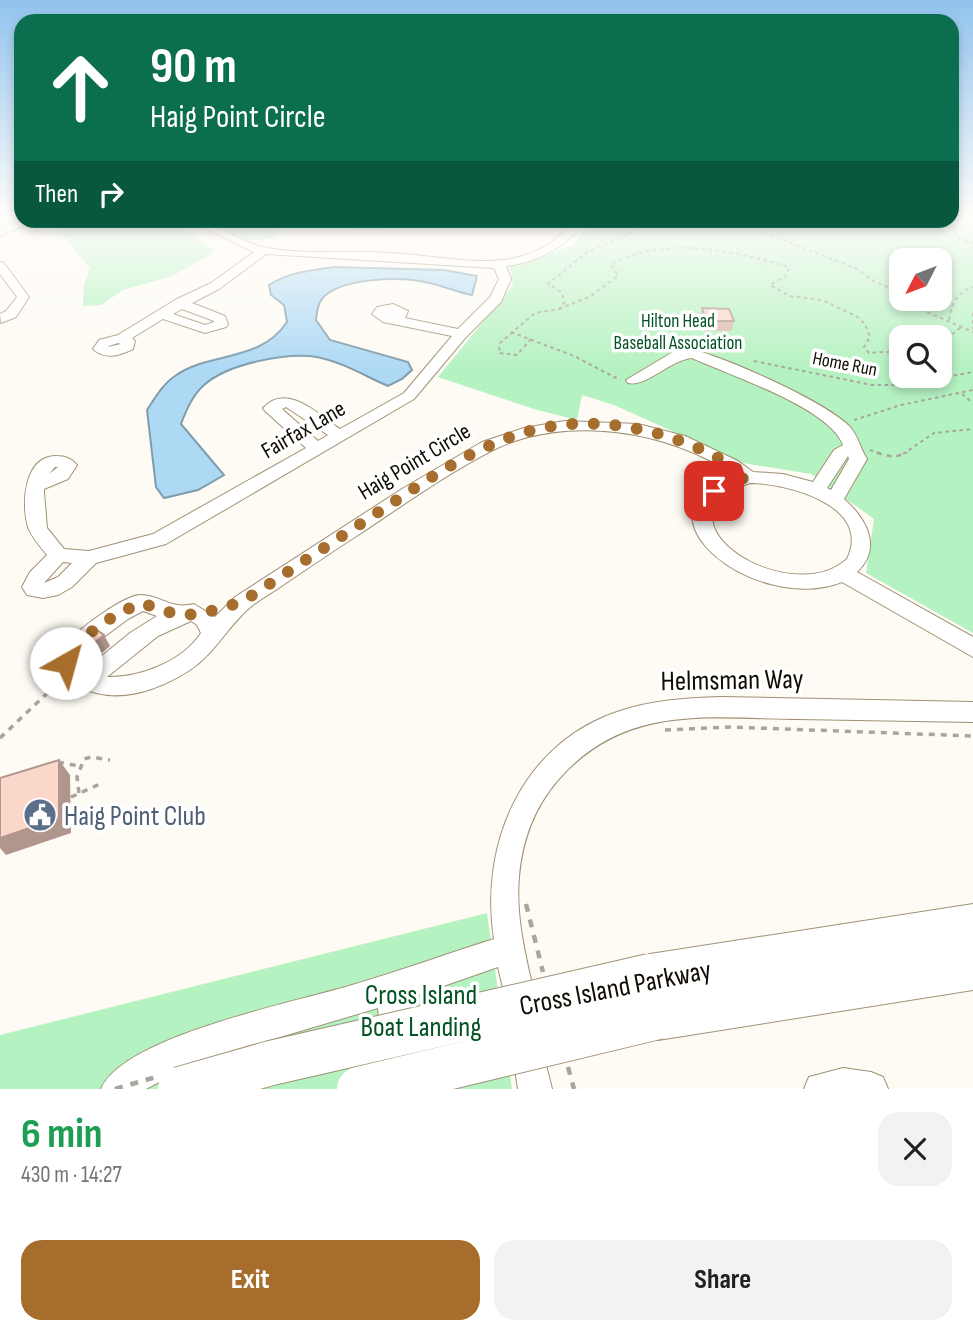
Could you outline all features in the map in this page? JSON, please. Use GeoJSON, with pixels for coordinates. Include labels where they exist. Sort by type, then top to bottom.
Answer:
{"type":"FeatureCollection","features":[{"type":"Feature","properties":{"kind":"highway","name":"Cross Island Parkway"},"geometry":{"type":"LineString","coordinates":[[180,1089],[284,1060],[654,997],[973,925]]}},
{"type":"Feature","properties":{"kind":"highway","name":"Cross Island Parkway"},"geometry":{"type":"LineString","coordinates":[[359,1089],[654,997],[973,968]]}},
{"type":"Feature","properties":{"kind":"street"},"geometry":{"type":"LineString","coordinates":[[0,322],[11,314],[23,296],[2,268]]}},
{"type":"Feature","properties":{"kind":"street"},"geometry":{"type":"LineString","coordinates":[[122,339],[161,313],[215,286],[240,268]]}},
{"type":"Feature","properties":{"kind":"street","name":"Fairfax Lane"},"geometry":{"type":"LineString","coordinates":[[89,558],[55,589],[45,592],[32,587],[37,577],[58,555],[89,558],[159,539],[409,396],[461,334],[496,299],[502,288],[496,268]]}},
{"type":"Feature","properties":{"kind":"street"},"geometry":{"type":"LineString","coordinates":[[161,313],[205,329],[221,324],[220,319],[180,303]]}},
{"type":"Feature","properties":{"kind":"street"},"geometry":{"type":"LineString","coordinates":[[392,319],[461,334]]}},
{"type":"Feature","properties":{"kind":"street"},"geometry":{"type":"LineString","coordinates":[[633,380],[678,355],[694,354],[835,420],[858,459],[834,500]]}},
{"type":"Feature","properties":{"kind":"street"},"geometry":{"type":"LineString","coordinates":[[318,449],[271,408],[288,401],[341,436]]}},
{"type":"Feature","properties":{"kind":"street","name":"Haig Point Circle"},"geometry":{"type":"LineString","coordinates":[[242,602],[463,459],[508,438],[537,429],[607,426],[658,433],[710,454],[749,477]]}},
{"type":"Feature","properties":{"kind":"street"},"geometry":{"type":"LineString","coordinates":[[817,490],[849,441]]}},
{"type":"Feature","properties":{"kind":"street","name":"Haig Point Circle"},"geometry":{"type":"LineString","coordinates":[[749,477],[783,479],[817,490],[834,500],[852,516],[861,532],[863,548],[857,562],[844,574],[822,581],[796,582],[768,577],[743,567],[722,552],[708,536],[702,519],[704,504],[714,491],[729,482],[749,477]]}},
{"type":"Feature","properties":{"kind":"street"},"geometry":{"type":"LineString","coordinates":[[35,486],[38,529],[58,555]]}},
{"type":"Feature","properties":{"kind":"street"},"geometry":{"type":"LineString","coordinates":[[844,574],[973,648]]}},
{"type":"Feature","properties":{"kind":"street"},"geometry":{"type":"LineString","coordinates":[[80,676],[155,628],[189,615],[242,602]]}},
{"type":"Feature","properties":{"kind":"street"},"geometry":{"type":"LineString","coordinates":[[212,634],[210,627],[189,615],[149,604],[133,606],[73,648],[66,656],[66,663],[80,676],[107,687],[140,683],[200,651],[242,602]]}},
{"type":"Feature","properties":{"kind":"street","name":"Helmsman Way"},"geometry":{"type":"LineString","coordinates":[[535,1089],[511,948],[505,891],[506,860],[513,833],[527,803],[550,768],[577,744],[615,720],[670,708],[973,712]]}},
{"type":"Feature","properties":{"kind":"street"},"geometry":{"type":"LineString","coordinates":[[118,1089],[134,1076],[159,1063],[210,1042],[392,988],[511,948]]}},
{"type":"Feature","properties":{"kind":"street"},"geometry":{"type":"LineString","coordinates":[[392,988],[404,1089]]}},
{"type":"Feature","properties":{"kind":"street"},"geometry":{"type":"LineString","coordinates":[[821,1089],[843,1085],[871,1089]]}},
{"type":"Feature","properties":{"kind":"path"},"geometry":{"type":"LineString","coordinates":[[559,309],[565,302],[561,292],[548,284],[568,268]]}},
{"type":"Feature","properties":{"kind":"path"},"geometry":{"type":"LineString","coordinates":[[530,340],[517,355],[499,354],[500,343],[535,313],[584,301],[612,283],[618,276],[613,268]]}},
{"type":"Feature","properties":{"kind":"path"},"geometry":{"type":"LineString","coordinates":[[789,268],[786,276],[771,285],[790,296],[822,300],[856,316],[864,324],[870,337],[864,347],[869,352],[889,353]]}},
{"type":"Feature","properties":{"kind":"path"},"geometry":{"type":"LineString","coordinates":[[855,268],[875,282],[889,287]]}},
{"type":"Feature","properties":{"kind":"path"},"geometry":{"type":"LineString","coordinates":[[949,320],[953,300],[962,290],[973,287]]}},
{"type":"Feature","properties":{"kind":"path"},"geometry":{"type":"LineString","coordinates":[[929,312],[973,331],[973,313]]}},
{"type":"Feature","properties":{"kind":"path"},"geometry":{"type":"LineString","coordinates":[[952,335],[961,327]]}},
{"type":"Feature","properties":{"kind":"path"},"geometry":{"type":"LineString","coordinates":[[511,332],[574,356],[620,380],[633,380]]}},
{"type":"Feature","properties":{"kind":"path","name":"Home Run"},"geometry":{"type":"LineString","coordinates":[[754,361],[872,384],[903,385],[973,372]]}},
{"type":"Feature","properties":{"kind":"path"},"geometry":{"type":"LineString","coordinates":[[973,390],[868,414],[849,423],[849,441],[880,455],[897,457],[912,451],[931,434],[952,428],[973,429]]}},
{"type":"Feature","properties":{"kind":"path"},"geometry":{"type":"LineString","coordinates":[[961,393],[973,403]]}},
{"type":"Feature","properties":{"kind":"path"},"geometry":{"type":"LineString","coordinates":[[0,738],[80,676]]}},
{"type":"Feature","properties":{"kind":"path"},"geometry":{"type":"LineString","coordinates":[[663,730],[730,727],[973,736]]}},
{"type":"Feature","properties":{"kind":"path"},"geometry":{"type":"LineString","coordinates":[[79,793],[77,777],[79,766],[84,759],[91,757],[110,760]]}},
{"type":"Feature","properties":{"kind":"path"},"geometry":{"type":"LineString","coordinates":[[54,763],[79,766]]}},
{"type":"Feature","properties":{"kind":"path"},"geometry":{"type":"LineString","coordinates":[[71,797],[100,784]]}},
{"type":"Feature","properties":{"kind":"path"},"geometry":{"type":"LineString","coordinates":[[525,899],[544,974]]}},
{"type":"Feature","properties":{"kind":"path"},"geometry":{"type":"LineString","coordinates":[[567,1063],[574,1089]]}},
{"type":"Feature","properties":{"kind":"green space"},"geometry":{"type":"Polygon","coordinates":[[[90,268],[187,268],[172,276],[123,290],[101,305],[83,306],[84,285],[90,268]]]}},
{"type":"Feature","properties":{"kind":"green space","name":"Hilton Head Baseball Association"},"geometry":{"type":"Polygon","coordinates":[[[510,268],[889,268],[889,312],[952,312],[952,268],[973,268],[973,633],[866,573],[874,519],[811,474],[743,463],[614,405],[582,395],[577,420],[534,409],[438,377],[513,285],[510,268]]]}},
{"type":"Feature","properties":{"kind":"green space","name":"Cross Island Boat Landing"},"geometry":{"type":"Polygon","coordinates":[[[487,913],[512,1089],[0,1089],[0,1035],[487,913]]]}},
{"type":"Feature","properties":{"kind":"water"},"geometry":{"type":"Polygon","coordinates":[[[330,268],[444,270],[477,276],[472,295],[431,283],[401,279],[370,280],[330,292],[319,304],[316,320],[330,340],[408,362],[412,370],[388,386],[317,357],[273,358],[226,371],[199,390],[181,424],[224,475],[198,490],[164,498],[156,487],[147,410],[175,376],[203,363],[249,351],[276,335],[287,322],[284,305],[271,295],[269,285],[293,274],[330,268]]]}},
{"type":"Feature","properties":{"kind":"building"},"geometry":{"type":"Polygon","coordinates":[[[702,308],[729,309],[734,321],[706,321],[702,308]]]}},
{"type":"Feature","properties":{"kind":"building"},"geometry":{"type":"Polygon","coordinates":[[[97,630],[104,635],[84,651],[76,645],[97,630]]]}},
{"type":"Feature","properties":{"kind":"building"},"geometry":{"type":"Polygon","coordinates":[[[59,760],[59,818],[0,838],[0,778],[59,760]]]}},
{"type":"Feature","properties":{"kind":"place","name":"Haig Point Club"},"geometry":{"type":"Point","coordinates":[40,815]}},
{"type":"Feature","properties":{"kind":"route"},"geometry":{"type":"LineString","coordinates":[[66,663],[66,656],[73,648],[101,626],[141,603],[178,615],[194,612],[200,614],[242,602],[463,459],[488,446],[537,429],[607,426],[658,433],[710,454],[749,477],[729,482],[714,491]]}}]}
